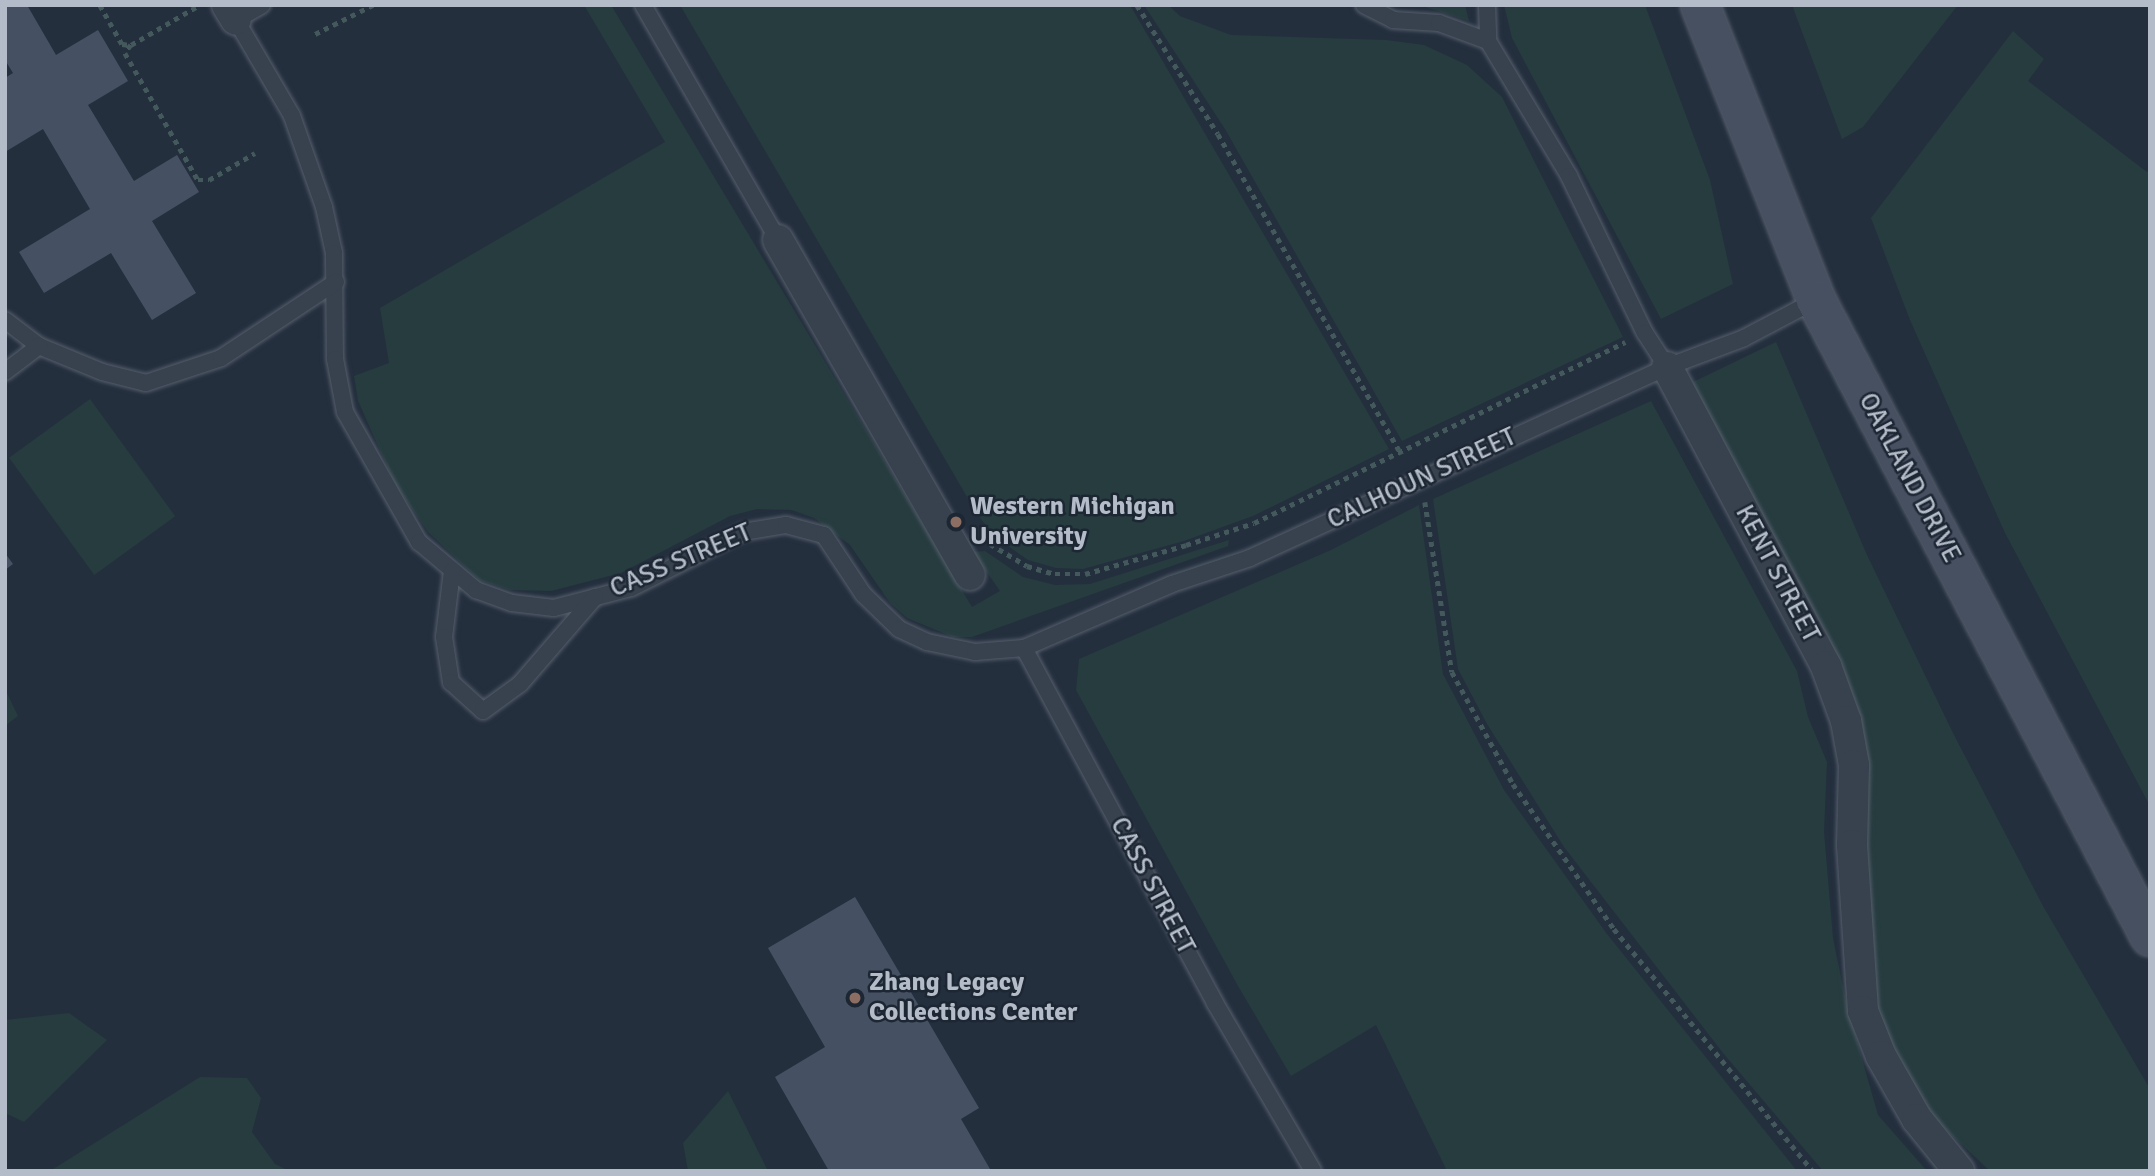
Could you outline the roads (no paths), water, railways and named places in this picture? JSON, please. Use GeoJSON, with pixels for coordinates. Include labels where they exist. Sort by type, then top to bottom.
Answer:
{"type":"FeatureCollection","features":[{"type":"Feature","properties":{"kind":"main road","name":"OAKLAND DRIVE"},"geometry":{"type":"LineString","coordinates":[[1700,5],[1816,300],[2150,937]]}},
{"type":"Feature","properties":{"kind":"street"},"geometry":{"type":"LineString","coordinates":[[778,240],[971,575]]}},
{"type":"Feature","properties":{"kind":"street","name":"KENT STREET"},"geometry":{"type":"LineString","coordinates":[[1667,367],[1826,666],[1842,710],[1854,765],[1852,845],[1863,1011],[1881,1056],[1917,1119],[1959,1171]]}},
{"type":"Feature","properties":{"kind":"lane"},"geometry":{"type":"LineString","coordinates":[[232,12],[262,5]]}},
{"type":"Feature","properties":{"kind":"lane"},"geometry":{"type":"LineString","coordinates":[[643,5],[778,240]]}},
{"type":"Feature","properties":{"kind":"lane"},"geometry":{"type":"LineString","coordinates":[[1364,5],[1393,20],[1439,23],[1488,41]]}},
{"type":"Feature","properties":{"kind":"lane","name":"KENT STREET"},"geometry":{"type":"LineString","coordinates":[[1487,5],[1488,41],[1569,176],[1645,332],[1667,367]]}},
{"type":"Feature","properties":{"kind":"lane","name":"CASS STREET"},"geometry":{"type":"LineString","coordinates":[[232,12],[292,116],[324,207],[336,282],[335,359],[345,412],[419,542],[476,590],[512,603],[554,608],[631,588],[743,532],[786,525],[824,535],[863,594],[899,629],[950,649],[975,652],[1024,648],[1214,1003],[1313,1171]]}},
{"type":"Feature","properties":{"kind":"lane"},"geometry":{"type":"LineString","coordinates":[[5,320],[38,346],[102,372],[146,383],[221,358],[336,282]]}},
{"type":"Feature","properties":{"kind":"lane","name":"CALHOUN STREET"},"geometry":{"type":"LineString","coordinates":[[1024,648],[1172,584],[1250,558],[1667,367],[1744,338],[1816,300]]}},
{"type":"Feature","properties":{"kind":"lane"},"geometry":{"type":"LineString","coordinates":[[5,372],[38,346]]}},
{"type":"Feature","properties":{"kind":"lane"},"geometry":{"type":"LineString","coordinates":[[452,570],[444,637],[452,682],[482,711],[520,684],[596,597]]}},
{"type":"Feature","properties":{"kind":"place","name":"Western Michigan University"},"geometry":{"type":"Point","coordinates":[956,522]}},
{"type":"Feature","properties":{"kind":"place","name":"Zhang Legacy Collections Center"},"geometry":{"type":"Point","coordinates":[855,998]}}]}
